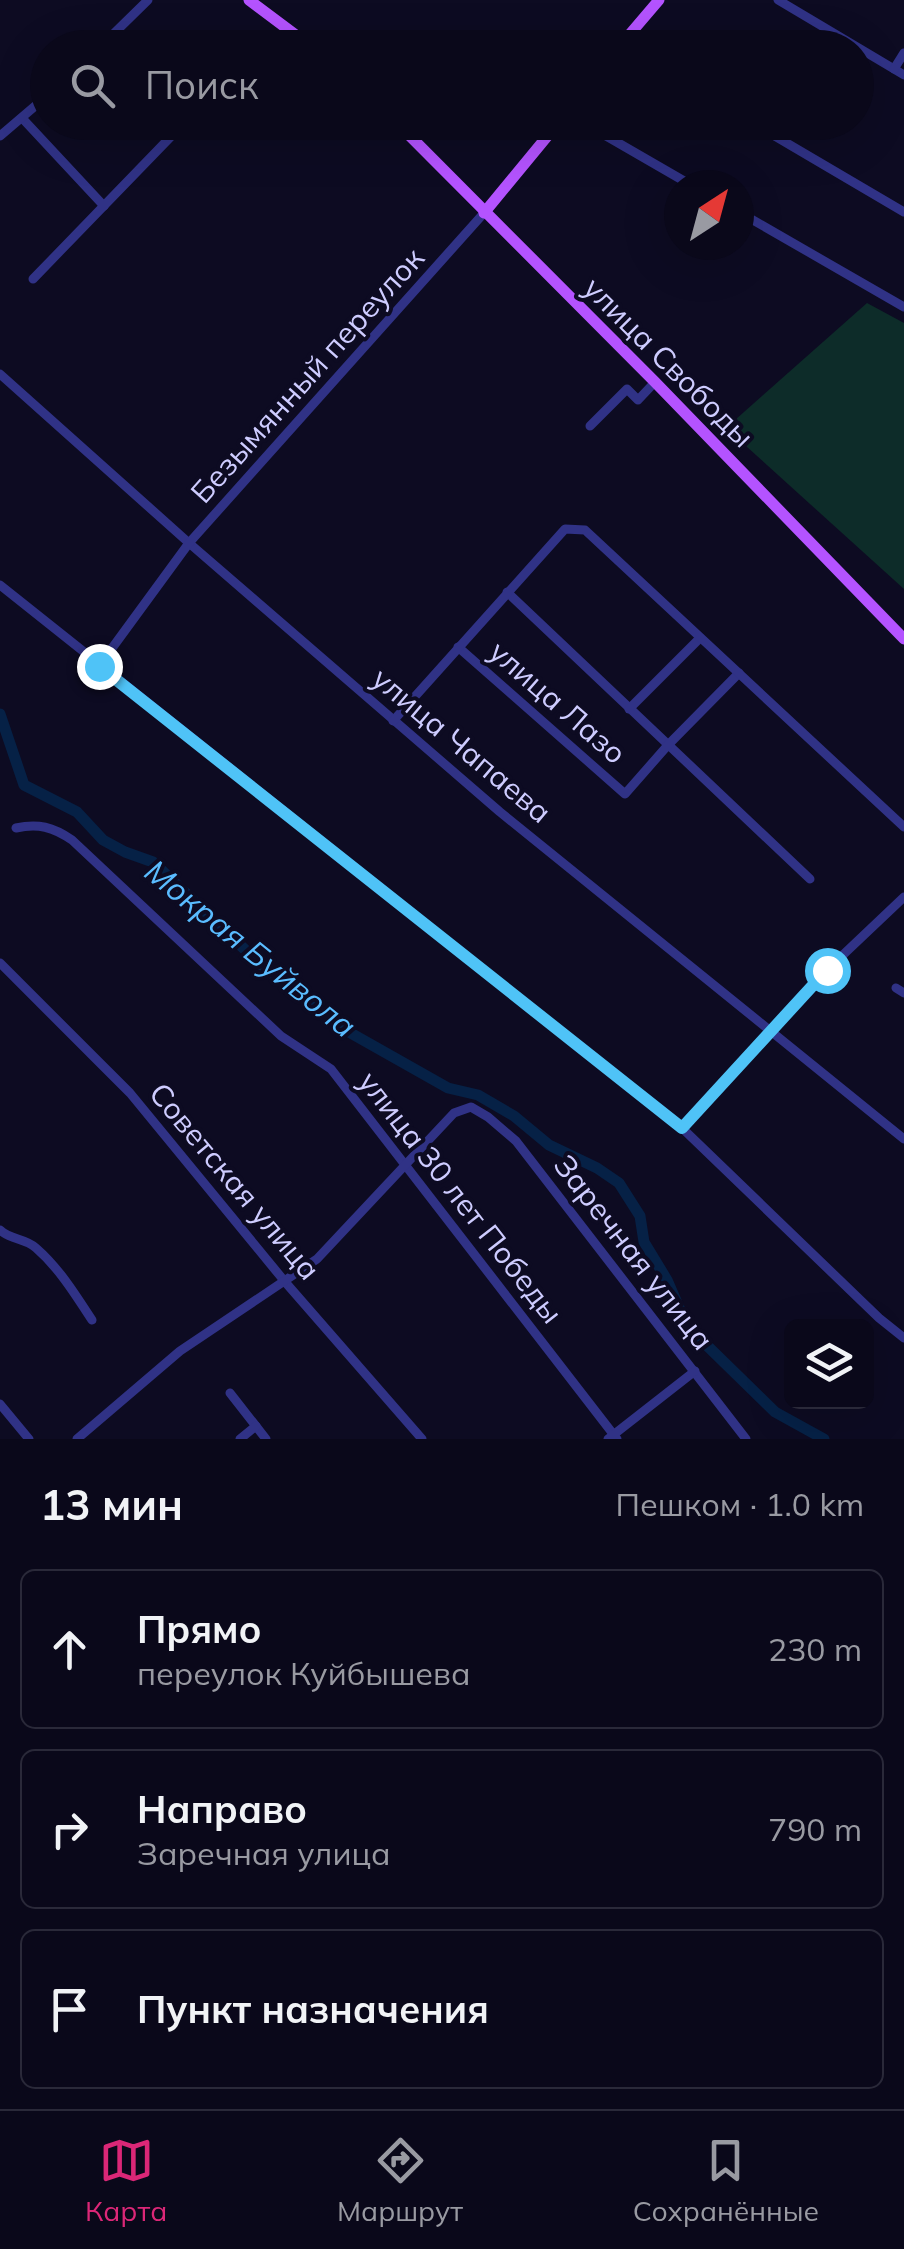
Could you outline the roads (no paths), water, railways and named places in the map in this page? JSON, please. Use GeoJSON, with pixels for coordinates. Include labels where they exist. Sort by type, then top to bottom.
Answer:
{"type":"FeatureCollection","features":[{"type":"Feature","properties":{"kind":"main road"},"geometry":{"type":"LineString","coordinates":[[249,0],[289,30]]}},
{"type":"Feature","properties":{"kind":"main road"},"geometry":{"type":"LineString","coordinates":[[636,30],[659,0]]}},
{"type":"Feature","properties":{"kind":"main road","name":"улица Свободы"},"geometry":{"type":"LineString","coordinates":[[413,140],[656,382],[904,639]]}},
{"type":"Feature","properties":{"kind":"main road","name":"Безымянный переулок"},"geometry":{"type":"LineString","coordinates":[[484,213],[544,140]]}},
{"type":"Feature","properties":{"kind":"street"},"geometry":{"type":"LineString","coordinates":[[778,0],[828,30]]}},
{"type":"Feature","properties":{"kind":"street"},"geometry":{"type":"LineString","coordinates":[[118,30],[148,1]]}},
{"type":"Feature","properties":{"kind":"street"},"geometry":{"type":"LineString","coordinates":[[894,69],[904,53]]}},
{"type":"Feature","properties":{"kind":"street"},"geometry":{"type":"LineString","coordinates":[[874,57],[904,75]]}},
{"type":"Feature","properties":{"kind":"street"},"geometry":{"type":"LineString","coordinates":[[0,136],[30,111]]}},
{"type":"Feature","properties":{"kind":"street"},"geometry":{"type":"LineString","coordinates":[[22,118],[30,127]]}},
{"type":"Feature","properties":{"kind":"street"},"geometry":{"type":"LineString","coordinates":[[42,140],[104,206]]}},
{"type":"Feature","properties":{"kind":"street"},"geometry":{"type":"LineString","coordinates":[[32,279],[168,140]]}},
{"type":"Feature","properties":{"kind":"street"},"geometry":{"type":"LineString","coordinates":[[613,140],[665,170]]}},
{"type":"Feature","properties":{"kind":"street"},"geometry":{"type":"LineString","coordinates":[[782,140],[904,212]]}},
{"type":"Feature","properties":{"kind":"street","name":"Безымянный переулок"},"geometry":{"type":"LineString","coordinates":[[99,666],[189,543],[484,213]]}},
{"type":"Feature","properties":{"kind":"street"},"geometry":{"type":"LineString","coordinates":[[754,221],[904,308]]}},
{"type":"Feature","properties":{"kind":"street","name":"улица Чапаева"},"geometry":{"type":"LineString","coordinates":[[0,374],[500,812],[904,1139]]}},
{"type":"Feature","properties":{"kind":"street"},"geometry":{"type":"LineString","coordinates":[[590,426],[627,389],[638,400],[656,382]]}},
{"type":"Feature","properties":{"kind":"street"},"geometry":{"type":"LineString","coordinates":[[394,721],[565,529],[585,530],[904,827]]}},
{"type":"Feature","properties":{"kind":"street"},"geometry":{"type":"LineString","coordinates":[[0,585],[682,1128],[904,1338]]}},
{"type":"Feature","properties":{"kind":"street"},"geometry":{"type":"LineString","coordinates":[[507,592],[810,879]]}},
{"type":"Feature","properties":{"kind":"street"},"geometry":{"type":"LineString","coordinates":[[629,709],[700,638]]}},
{"type":"Feature","properties":{"kind":"street","name":"улица Лазо"},"geometry":{"type":"LineString","coordinates":[[458,647],[625,794],[668,745]]}},
{"type":"Feature","properties":{"kind":"street"},"geometry":{"type":"LineString","coordinates":[[668,745],[739,674]]}},
{"type":"Feature","properties":{"kind":"street","name":"улица 30 лет Победы"},"geometry":{"type":"LineString","coordinates":[[16,828],[32,824],[56,829],[89,854],[281,1036],[331,1070],[613,1438]]}},
{"type":"Feature","properties":{"kind":"street"},"geometry":{"type":"LineString","coordinates":[[682,1128],[827,970],[904,897]]}},
{"type":"Feature","properties":{"kind":"street","name":"Советская улица"},"geometry":{"type":"LineString","coordinates":[[0,963],[130,1094],[286,1283],[422,1439]]}},
{"type":"Feature","properties":{"kind":"street","name":"Заречная улица"},"geometry":{"type":"LineString","coordinates":[[404,1163],[454,1113],[471,1108],[488,1117],[516,1141],[746,1439]]}},
{"type":"Feature","properties":{"kind":"street"},"geometry":{"type":"LineString","coordinates":[[76,1439],[180,1351],[318,1259],[404,1163]]}},
{"type":"Feature","properties":{"kind":"street"},"geometry":{"type":"LineString","coordinates":[[0,1230],[5,1236],[32,1244],[63,1276],[92,1320]]}},
{"type":"Feature","properties":{"kind":"street"},"geometry":{"type":"LineString","coordinates":[[613,1438],[694,1371]]}},
{"type":"Feature","properties":{"kind":"street"},"geometry":{"type":"LineString","coordinates":[[230,1394],[266,1439]]}},
{"type":"Feature","properties":{"kind":"street"},"geometry":{"type":"LineString","coordinates":[[0,1404],[30,1439]]}},
{"type":"Feature","properties":{"kind":"street"},"geometry":{"type":"LineString","coordinates":[[240,1439],[256,1426]]}},
{"type":"Feature","properties":{"kind":"waterway","name":"Мокрая Буйвола"},"geometry":{"type":"LineString","coordinates":[[0,714],[24,785],[77,812],[103,840],[153,862],[259,963],[340,1027],[448,1088],[478,1095],[514,1116],[549,1145],[619,1183],[640,1216],[644,1242],[667,1280],[687,1326],[775,1412],[824,1439]]}}]}
